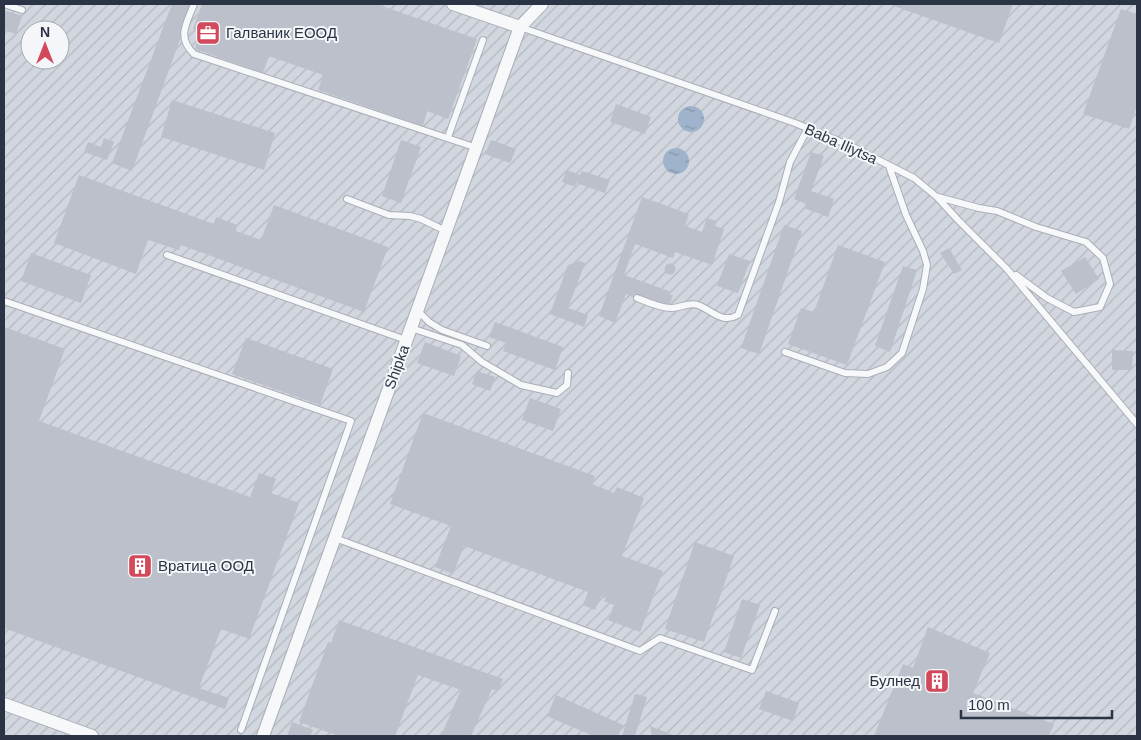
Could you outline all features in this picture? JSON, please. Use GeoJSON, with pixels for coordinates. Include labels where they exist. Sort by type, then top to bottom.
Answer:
{"type":"FeatureCollection","features":[{"type":"Feature","properties":{"kind":"street","name":"Baba Iliytsa"},"geometry":{"type":"LineString","coordinates":[[453,4],[520,27]]}},
{"type":"Feature","properties":{"kind":"street","name":"Shipka"},"geometry":{"type":"LineString","coordinates":[[263,736],[520,27],[542,4]]}},
{"type":"Feature","properties":{"kind":"street"},"geometry":{"type":"LineString","coordinates":[[4,704],[92,736]]}},
{"type":"Feature","properties":{"kind":"lane"},"geometry":{"type":"LineString","coordinates":[[4,4],[22,10]]}},
{"type":"Feature","properties":{"kind":"lane"},"geometry":{"type":"LineString","coordinates":[[194,4],[184,32],[187,48],[194,54],[477,148]]}},
{"type":"Feature","properties":{"kind":"lane","name":"Baba Iliytsa"},"geometry":{"type":"LineString","coordinates":[[520,27],[808,128],[853,147],[914,178],[937,197],[1007,269],[1137,424]]}},
{"type":"Feature","properties":{"kind":"lane"},"geometry":{"type":"LineString","coordinates":[[448,138],[483,40]]}},
{"type":"Feature","properties":{"kind":"lane"},"geometry":{"type":"LineString","coordinates":[[637,298],[668,308],[678,308],[687,304],[698,305],[724,319],[732,319],[738,315],[779,202],[790,162],[808,128]]}},
{"type":"Feature","properties":{"kind":"lane"},"geometry":{"type":"LineString","coordinates":[[785,352],[846,373],[868,374],[887,367],[902,353],[923,289],[927,265],[906,215],[889,166]]}},
{"type":"Feature","properties":{"kind":"lane"},"geometry":{"type":"LineString","coordinates":[[937,197],[997,211],[1036,227],[1086,242],[1103,258],[1110,284],[1100,306],[1074,312],[1047,298],[1007,269]]}},
{"type":"Feature","properties":{"kind":"lane"},"geometry":{"type":"LineString","coordinates":[[347,199],[389,215],[410,216],[421,219],[446,231]]}},
{"type":"Feature","properties":{"kind":"lane"},"geometry":{"type":"LineString","coordinates":[[167,255],[409,334],[462,345],[482,362],[521,385],[557,393],[567,385],[568,373]]}},
{"type":"Feature","properties":{"kind":"lane"},"geometry":{"type":"LineString","coordinates":[[4,301],[351,421],[241,730]]}},
{"type":"Feature","properties":{"kind":"lane"},"geometry":{"type":"LineString","coordinates":[[417,310],[429,322],[442,330],[487,346]]}},
{"type":"Feature","properties":{"kind":"lane"},"geometry":{"type":"LineString","coordinates":[[335,538],[640,651],[660,638],[752,670],[775,611]]}},
{"type":"Feature","properties":{"kind":"shaded area"},"geometry":{"type":"Polygon","coordinates":[[[4,4],[1137,4],[1137,736],[4,736],[4,4]]]}},
{"type":"Feature","properties":{"kind":"water"},"geometry":{"type":"Polygon","coordinates":[[[691,106],[700,110],[704,119],[700,128],[691,132],[682,128],[678,119],[682,110],[691,106]]]}},
{"type":"Feature","properties":{"kind":"water"},"geometry":{"type":"Polygon","coordinates":[[[676,148],[685,152],[689,161],[685,170],[676,174],[667,170],[663,161],[667,152],[676,148]]]}},
{"type":"Feature","properties":{"kind":"building"},"geometry":{"type":"Polygon","coordinates":[[[172,4],[193,4],[132,171],[112,163],[172,4]]]}},
{"type":"Feature","properties":{"kind":"building"},"geometry":{"type":"Polygon","coordinates":[[[202,4],[376,4],[477,39],[448,119],[427,111],[423,126],[318,90],[323,75],[269,56],[263,73],[195,49],[200,31],[193,29],[202,4]]]}},
{"type":"Feature","properties":{"kind":"building"},"geometry":{"type":"Polygon","coordinates":[[[888,4],[1013,4],[999,43],[888,4]]]}},
{"type":"Feature","properties":{"kind":"building"},"geometry":{"type":"Polygon","coordinates":[[[1121,9],[1137,14],[1137,106],[1129,129],[1083,114],[1121,9]]]}},
{"type":"Feature","properties":{"kind":"building"},"geometry":{"type":"Polygon","coordinates":[[[4,10],[22,16],[16,34],[4,30],[4,10]]]}},
{"type":"Feature","properties":{"kind":"building"},"geometry":{"type":"Polygon","coordinates":[[[172,100],[275,133],[264,170],[161,137],[172,100]]]}},
{"type":"Feature","properties":{"kind":"building"},"geometry":{"type":"Polygon","coordinates":[[[616,104],[651,117],[645,134],[610,122],[616,104]]]}},
{"type":"Feature","properties":{"kind":"building"},"geometry":{"type":"Polygon","coordinates":[[[104,138],[114,142],[107,160],[84,152],[88,142],[101,147],[104,138]]]}},
{"type":"Feature","properties":{"kind":"building"},"geometry":{"type":"Polygon","coordinates":[[[401,140],[421,147],[401,203],[382,196],[401,140]]]}},
{"type":"Feature","properties":{"kind":"building"},"geometry":{"type":"Polygon","coordinates":[[[491,140],[516,149],[510,163],[485,154],[491,140]]]}},
{"type":"Feature","properties":{"kind":"building"},"geometry":{"type":"Polygon","coordinates":[[[811,152],[824,156],[811,191],[834,199],[828,217],[804,208],[806,204],[794,199],[811,152]]]}},
{"type":"Feature","properties":{"kind":"building"},"geometry":{"type":"Polygon","coordinates":[[[567,170],[580,175],[582,171],[610,180],[605,193],[576,183],[575,187],[562,182],[567,170]]]}},
{"type":"Feature","properties":{"kind":"building"},"geometry":{"type":"Polygon","coordinates":[[[79,175],[214,224],[216,217],[237,225],[236,231],[261,240],[274,205],[388,247],[364,312],[181,245],[179,250],[148,240],[136,274],[54,243],[79,175]]]}},
{"type":"Feature","properties":{"kind":"building"},"geometry":{"type":"Polygon","coordinates":[[[642,197],[689,214],[685,226],[702,232],[707,218],[717,221],[715,226],[724,229],[712,265],[675,252],[673,258],[635,244],[624,275],[669,291],[668,294],[673,295],[669,307],[634,294],[633,297],[626,294],[615,323],[599,316],[642,197]]]}},
{"type":"Feature","properties":{"kind":"building"},"geometry":{"type":"Polygon","coordinates":[[[784,225],[802,231],[759,354],[741,348],[784,225]]]}},
{"type":"Feature","properties":{"kind":"building"},"geometry":{"type":"Polygon","coordinates":[[[838,245],[885,262],[847,365],[788,344],[801,308],[814,312],[838,245]]]}},
{"type":"Feature","properties":{"kind":"building"},"geometry":{"type":"Polygon","coordinates":[[[949,248],[962,270],[954,274],[940,253],[949,248]]]}},
{"type":"Feature","properties":{"kind":"building"},"geometry":{"type":"Polygon","coordinates":[[[31,253],[91,275],[81,303],[21,281],[31,253]]]}},
{"type":"Feature","properties":{"kind":"building"},"geometry":{"type":"Polygon","coordinates":[[[729,254],[750,261],[738,293],[717,286],[729,254]]]}},
{"type":"Feature","properties":{"kind":"building"},"geometry":{"type":"Polygon","coordinates":[[[1085,257],[1099,279],[1076,294],[1061,271],[1085,257]]]}},
{"type":"Feature","properties":{"kind":"building"},"geometry":{"type":"Polygon","coordinates":[[[579,261],[585,263],[568,308],[588,315],[584,327],[550,314],[568,265],[579,261]]]}},
{"type":"Feature","properties":{"kind":"building"},"geometry":{"type":"Polygon","coordinates":[[[670,263],[676,269],[670,275],[664,269],[670,263]]]}},
{"type":"Feature","properties":{"kind":"building"},"geometry":{"type":"Polygon","coordinates":[[[903,266],[917,270],[890,352],[875,346],[903,266]]]}},
{"type":"Feature","properties":{"kind":"building"},"geometry":{"type":"Polygon","coordinates":[[[495,322],[563,347],[555,370],[503,351],[506,343],[489,337],[495,322]]]}},
{"type":"Feature","properties":{"kind":"building","name":"Вратица ООД"},"geometry":{"type":"Polygon","coordinates":[[[4,327],[65,349],[39,421],[250,497],[259,473],[276,479],[271,493],[299,503],[249,639],[221,629],[199,688],[229,698],[225,709],[4,628],[4,327]]]}},
{"type":"Feature","properties":{"kind":"building"},"geometry":{"type":"Polygon","coordinates":[[[246,338],[333,369],[320,405],[232,374],[246,338]]]}},
{"type":"Feature","properties":{"kind":"building"},"geometry":{"type":"Polygon","coordinates":[[[425,342],[461,356],[454,376],[417,363],[425,342]]]}},
{"type":"Feature","properties":{"kind":"building"},"geometry":{"type":"Polygon","coordinates":[[[1112,350],[1133,351],[1132,370],[1112,370],[1112,350]]]}},
{"type":"Feature","properties":{"kind":"building"},"geometry":{"type":"Polygon","coordinates":[[[477,371],[495,377],[490,391],[472,384],[477,371]]]}},
{"type":"Feature","properties":{"kind":"building"},"geometry":{"type":"Polygon","coordinates":[[[530,398],[561,409],[553,431],[522,420],[530,398]]]}},
{"type":"Feature","properties":{"kind":"building"},"geometry":{"type":"Polygon","coordinates":[[[423,413],[595,476],[592,484],[614,493],[617,487],[644,498],[622,556],[663,571],[640,632],[608,620],[614,605],[604,601],[606,598],[601,596],[595,610],[583,605],[588,592],[464,546],[453,574],[435,567],[451,526],[390,504],[423,413]]]}},
{"type":"Feature","properties":{"kind":"building"},"geometry":{"type":"Polygon","coordinates":[[[695,542],[734,556],[704,642],[665,629],[695,542]]]}},
{"type":"Feature","properties":{"kind":"building"},"geometry":{"type":"Polygon","coordinates":[[[742,599],[760,605],[741,658],[724,652],[742,599]]]}},
{"type":"Feature","properties":{"kind":"building"},"geometry":{"type":"Polygon","coordinates":[[[339,620],[503,679],[498,691],[492,689],[471,736],[441,736],[461,690],[418,675],[395,736],[339,736],[299,722],[328,642],[331,643],[339,620]]]}},
{"type":"Feature","properties":{"kind":"building","name":"Булнед"},"geometry":{"type":"Polygon","coordinates":[[[928,627],[990,653],[973,693],[1054,724],[1049,736],[874,736],[903,664],[913,668],[928,627]]]}},
{"type":"Feature","properties":{"kind":"building"},"geometry":{"type":"Polygon","coordinates":[[[766,691],[799,703],[793,721],[759,709],[766,691]]]}},
{"type":"Feature","properties":{"kind":"building"},"geometry":{"type":"Polygon","coordinates":[[[635,694],[647,697],[635,736],[622,736],[635,694]]]}},
{"type":"Feature","properties":{"kind":"building"},"geometry":{"type":"Polygon","coordinates":[[[556,695],[623,725],[618,736],[593,736],[547,716],[556,695]]]}},
{"type":"Feature","properties":{"kind":"building"},"geometry":{"type":"Polygon","coordinates":[[[292,722],[313,730],[310,736],[287,736],[292,722]]]}},
{"type":"Feature","properties":{"kind":"building"},"geometry":{"type":"Polygon","coordinates":[[[650,726],[675,736],[652,736],[650,726]]]}},
{"type":"Feature","properties":{"kind":"place","name":"Галваник ЕООД"},"geometry":{"type":"Point","coordinates":[208,33]}},
{"type":"Feature","properties":{"kind":"place","name":"Вратица ООД"},"geometry":{"type":"Point","coordinates":[140,566]}},
{"type":"Feature","properties":{"kind":"place","name":"Булнед"},"geometry":{"type":"Point","coordinates":[937,681]}}]}
